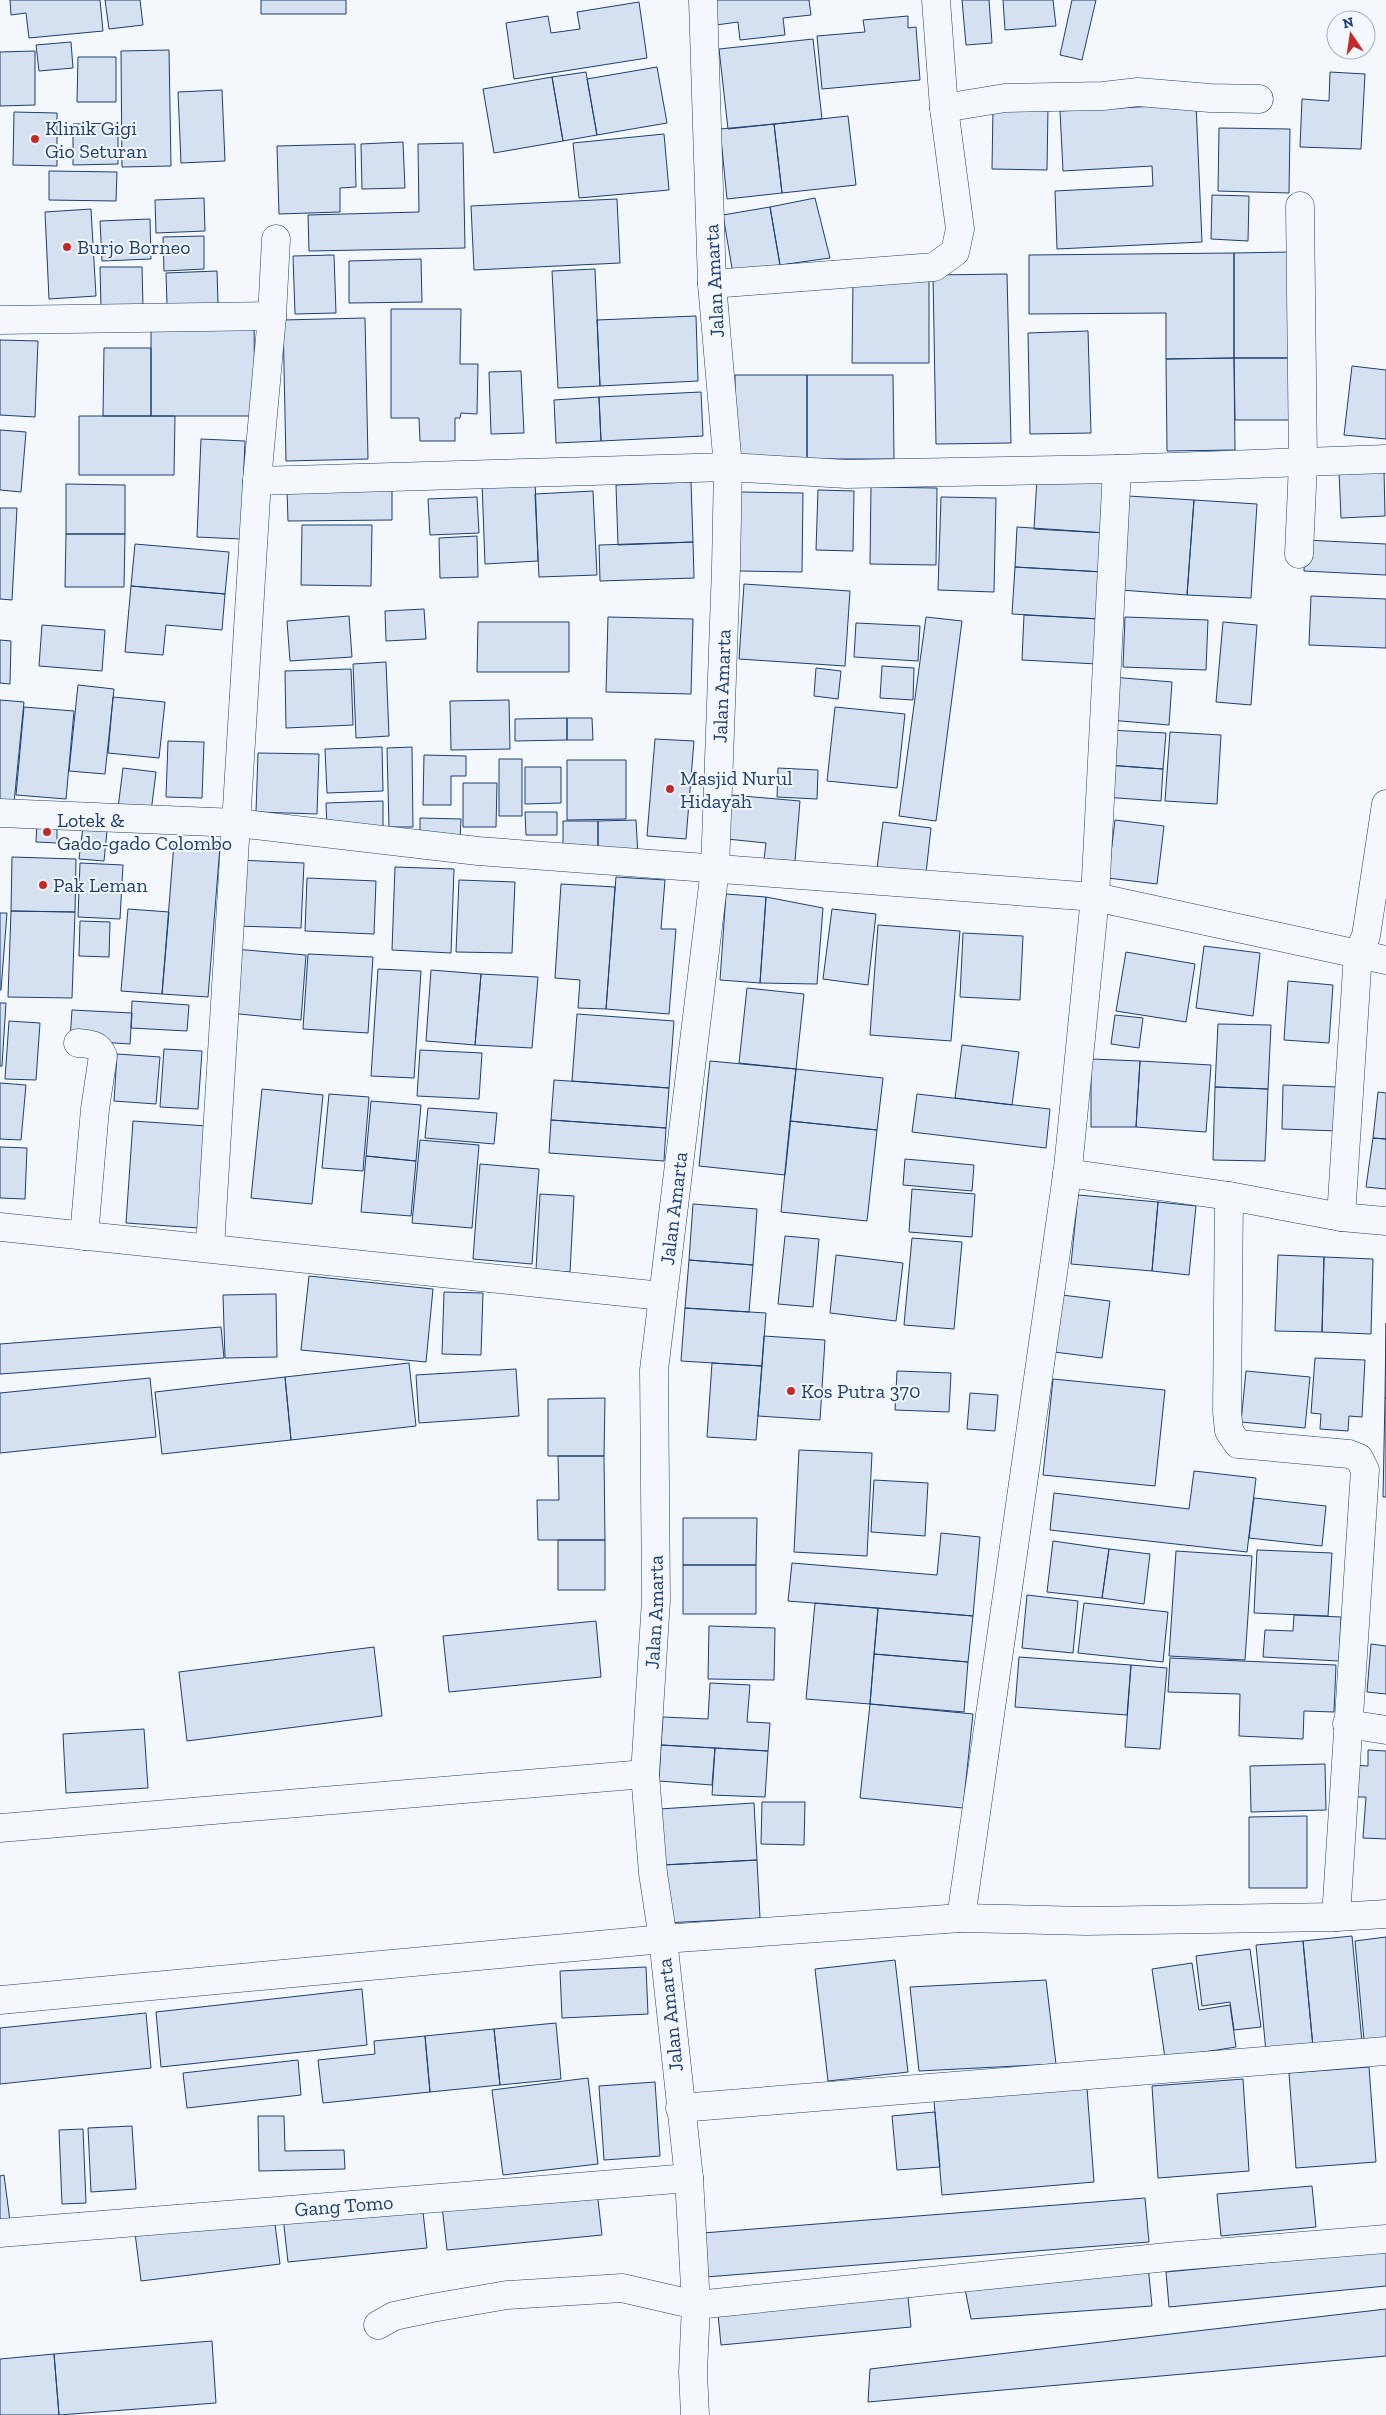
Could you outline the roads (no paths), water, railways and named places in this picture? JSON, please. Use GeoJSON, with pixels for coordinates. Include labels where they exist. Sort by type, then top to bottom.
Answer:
{"type":"FeatureCollection","features":[{"type":"Feature","properties":{"kind":"street","name":"Jalan Amarta"},"geometry":{"type":"LineString","coordinates":[[695,2415],[693,2372],[696,2304],[689,2178],[663,1939],[653,1873],[645,1774],[656,1600],[654,1370],[715,869],[728,467],[712,284],[703,0]]}},
{"type":"Feature","properties":{"kind":"street"},"geometry":{"type":"LineString","coordinates":[[712,284],[934,268],[955,252],[960,229],[944,108],[936,0]]}},
{"type":"Feature","properties":{"kind":"street"},"geometry":{"type":"LineString","coordinates":[[944,108],[1005,98],[1103,96],[1138,92],[1210,98],[1259,99]]}},
{"type":"Feature","properties":{"kind":"street"},"geometry":{"type":"LineString","coordinates":[[1299,554],[1303,463],[1300,206]]}},
{"type":"Feature","properties":{"kind":"street"},"geometry":{"type":"LineString","coordinates":[[210,1248],[257,481],[272,316],[276,239]]}},
{"type":"Feature","properties":{"kind":"street"},"geometry":{"type":"LineString","coordinates":[[0,320],[272,316]]}},
{"type":"Feature","properties":{"kind":"street"},"geometry":{"type":"LineString","coordinates":[[257,481],[728,467],[846,474],[1117,469],[1386,459]]}},
{"type":"Feature","properties":{"kind":"street"},"geometry":{"type":"LineString","coordinates":[[961,1918],[1067,1172],[1095,897],[1117,469]]}},
{"type":"Feature","properties":{"kind":"street"},"geometry":{"type":"LineString","coordinates":[[1342,1217],[1358,954],[1366,936],[1386,804]]}},
{"type":"Feature","properties":{"kind":"street"},"geometry":{"type":"LineString","coordinates":[[0,813],[237,823],[478,851],[1095,897],[1386,960]]}},
{"type":"Feature","properties":{"kind":"street"},"geometry":{"type":"LineString","coordinates":[[78,1043],[94,1045],[100,1049],[103,1056],[95,1109],[84,1236]]}},
{"type":"Feature","properties":{"kind":"street"},"geometry":{"type":"LineString","coordinates":[[1067,1172],[1229,1196],[1342,1217],[1386,1221]]}},
{"type":"Feature","properties":{"kind":"street"},"geometry":{"type":"LineString","coordinates":[[1229,1196],[1227,1412],[1229,1432],[1238,1444],[1349,1454],[1359,1458],[1366,1470],[1336,1917]]}},
{"type":"Feature","properties":{"kind":"street"},"geometry":{"type":"LineString","coordinates":[[0,1227],[662,1296]]}},
{"type":"Feature","properties":{"kind":"street"},"geometry":{"type":"LineString","coordinates":[[1348,1724],[1386,1730]]}},
{"type":"Feature","properties":{"kind":"street"},"geometry":{"type":"LineString","coordinates":[[0,1828],[645,1774]]}},
{"type":"Feature","properties":{"kind":"street"},"geometry":{"type":"LineString","coordinates":[[0,2000],[663,1939],[961,1918],[1086,1921],[1336,1917],[1386,1914]]}},
{"type":"Feature","properties":{"kind":"street"},"geometry":{"type":"LineString","coordinates":[[680,2108],[1386,2051]]}},
{"type":"Feature","properties":{"kind":"street","name":"Gang Tomo"},"geometry":{"type":"LineString","coordinates":[[0,2233],[689,2178]]}},
{"type":"Feature","properties":{"kind":"street"},"geometry":{"type":"LineString","coordinates":[[378,2325],[394,2316],[507,2295],[622,2288],[696,2304],[1177,2256],[1386,2240]]}},
{"type":"Feature","properties":{"kind":"place","name":"Klinik Gigi Gio Seturan"},"geometry":{"type":"Point","coordinates":[35,139]}},
{"type":"Feature","properties":{"kind":"place","name":"Burjo Borneo"},"geometry":{"type":"Point","coordinates":[67,247]}},
{"type":"Feature","properties":{"kind":"place","name":"Masjid Nurul Hidayah"},"geometry":{"type":"Point","coordinates":[670,789]}},
{"type":"Feature","properties":{"kind":"place","name":"Lotek & Gado-gado Colombo"},"geometry":{"type":"Point","coordinates":[47,832]}},
{"type":"Feature","properties":{"kind":"place","name":"Pak Leman"},"geometry":{"type":"Point","coordinates":[43,885]}},
{"type":"Feature","properties":{"kind":"place","name":"Kos Putra 370"},"geometry":{"type":"Point","coordinates":[791,1391]}}]}
